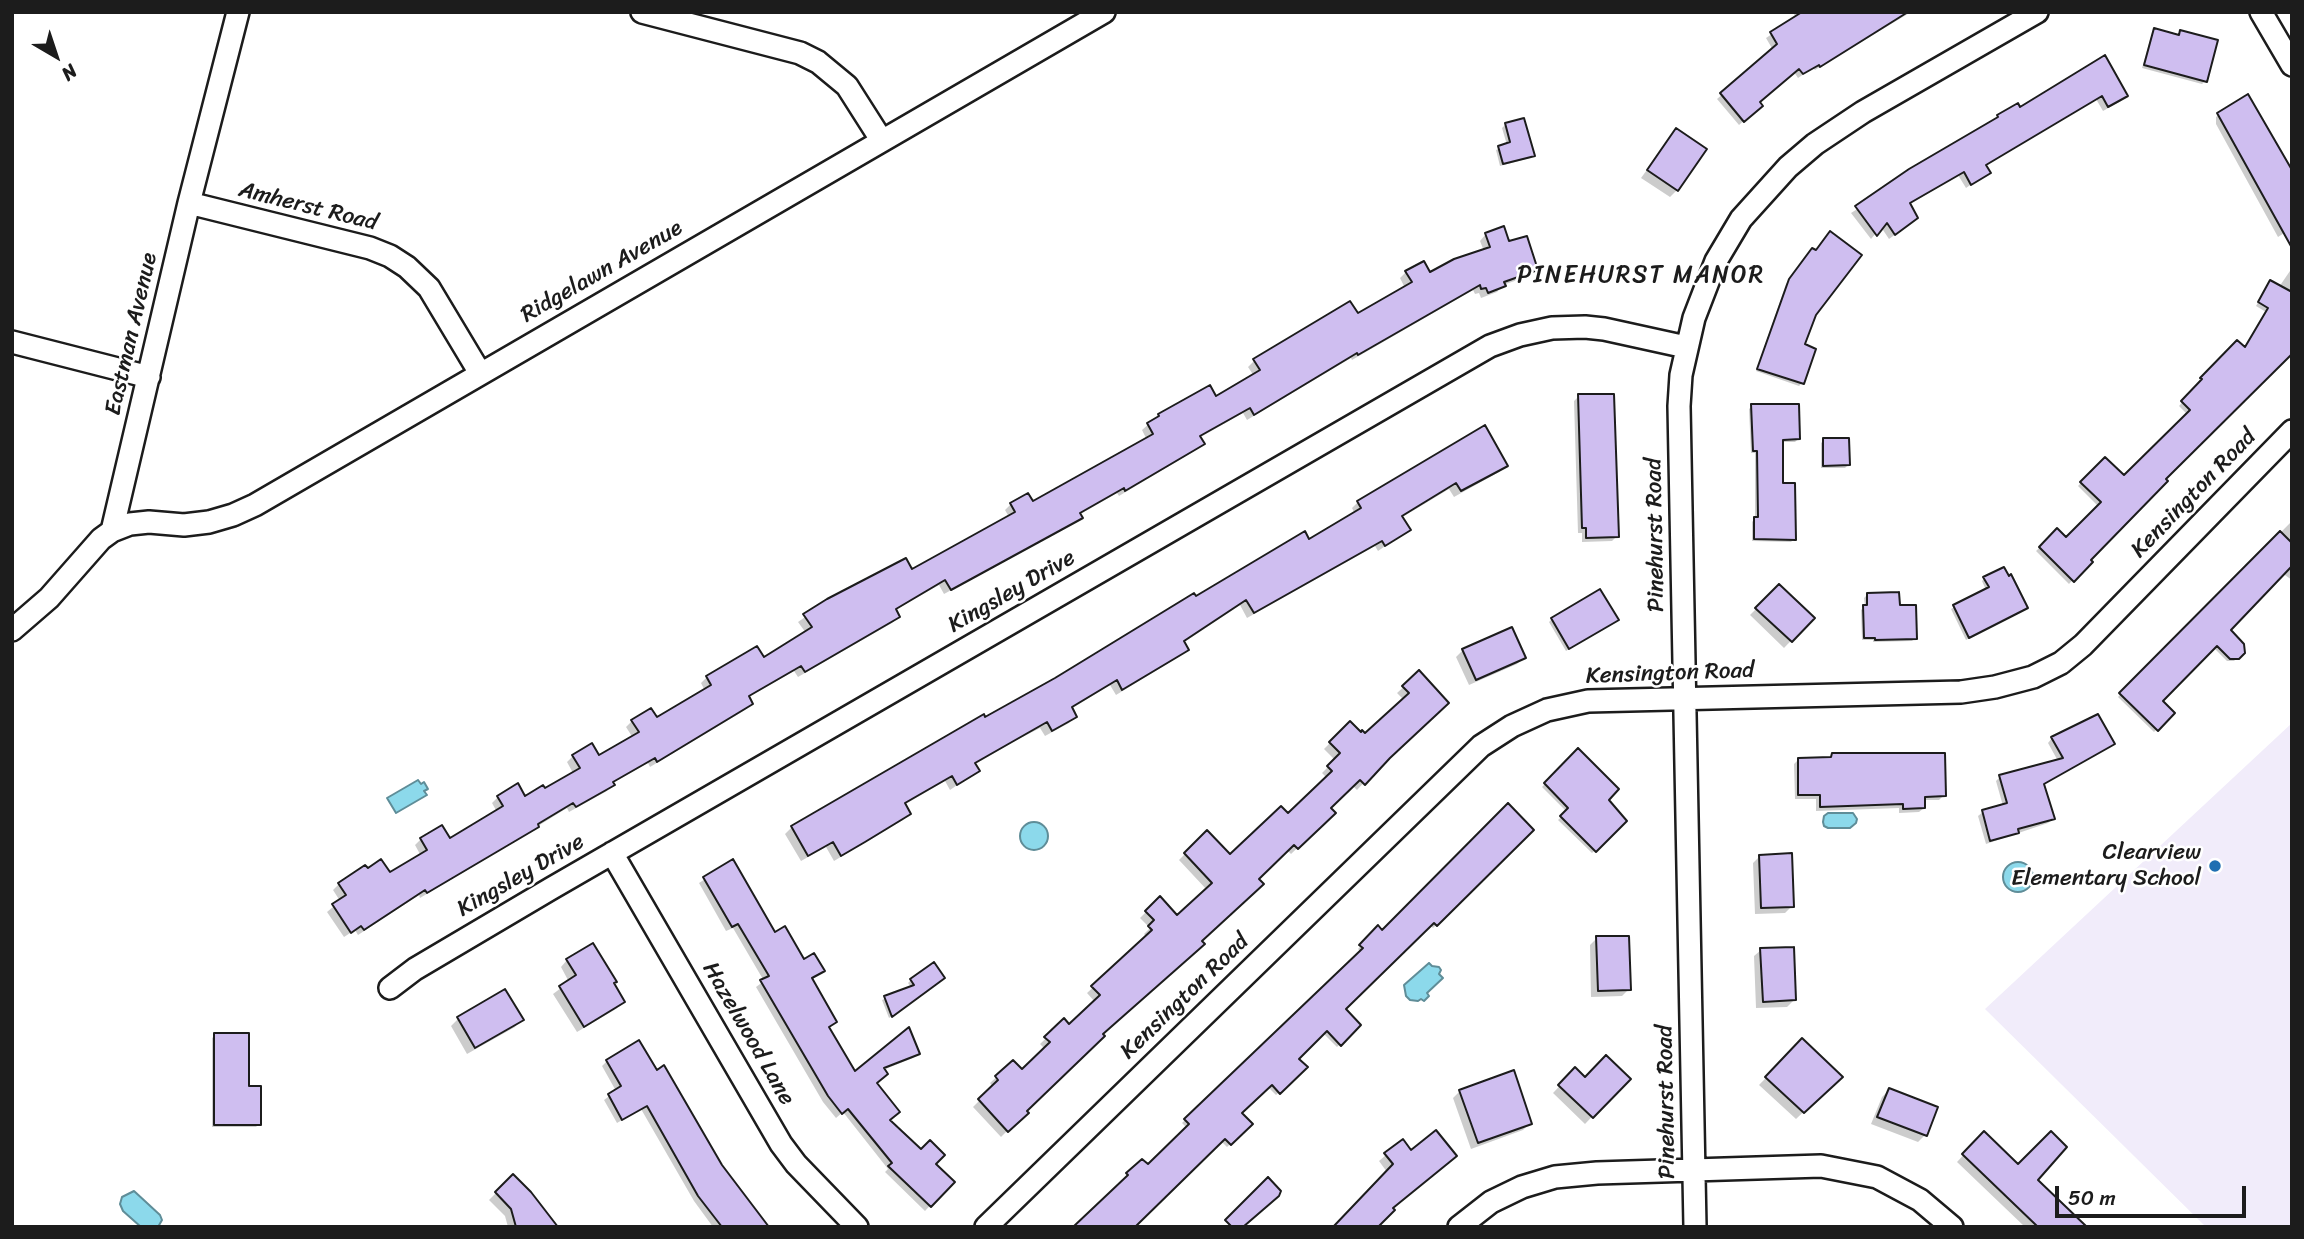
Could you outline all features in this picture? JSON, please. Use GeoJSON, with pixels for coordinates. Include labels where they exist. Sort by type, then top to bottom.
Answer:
{"type":"FeatureCollection","features":[{"type":"Feature","properties":{"kind":"street","name":"Eastman Avenue"},"geometry":{"type":"LineString","coordinates":[[113,531],[189,203],[238,12]]}},
{"type":"Feature","properties":{"kind":"street"},"geometry":{"type":"LineString","coordinates":[[642,12],[800,53],[818,62],[847,86],[881,141]]}},
{"type":"Feature","properties":{"kind":"street","name":"Ridgelawn Avenue"},"geometry":{"type":"LineString","coordinates":[[113,531],[130,524],[149,522],[184,525],[209,522],[255,505],[1104,12]]}},
{"type":"Feature","properties":{"kind":"street","name":"Pinehurst Road"},"geometry":{"type":"LineString","coordinates":[[1695,1227],[1679,406],[1686,347],[1697,308],[1716,261],[1741,219],[1788,167],[1815,144],[1863,112],[2037,12]]}},
{"type":"Feature","properties":{"kind":"street"},"geometry":{"type":"LineString","coordinates":[[2261,12],[2292,65]]}},
{"type":"Feature","properties":{"kind":"street","name":"Amherst Road"},"geometry":{"type":"LineString","coordinates":[[189,203],[370,248],[390,256],[407,267],[429,288],[480,373]]}},
{"type":"Feature","properties":{"kind":"street","name":"Kingsley Drive"},"geometry":{"type":"LineString","coordinates":[[390,988],[415,969],[612,853],[1490,346],[1520,335],[1552,328],[1585,327],[1686,347]]}},
{"type":"Feature","properties":{"kind":"street"},"geometry":{"type":"LineString","coordinates":[[12,342],[149,377]]}},
{"type":"Feature","properties":{"kind":"street","name":"Kensington Road"},"geometry":{"type":"LineString","coordinates":[[986,1227],[1481,746],[1512,726],[1547,710],[1588,701],[1961,692],[2034,677],[2061,663],[2083,645],[2292,431]]}},
{"type":"Feature","properties":{"kind":"street"},"geometry":{"type":"LineString","coordinates":[[12,630],[49,598],[101,539],[113,531]]}},
{"type":"Feature","properties":{"kind":"street","name":"Hazelwood Lane"},"geometry":{"type":"LineString","coordinates":[[612,853],[781,1144],[796,1164],[857,1227]]}},
{"type":"Feature","properties":{"kind":"street"},"geometry":{"type":"LineString","coordinates":[[1458,1227],[1491,1202],[1522,1187],[1555,1177],[1597,1173],[1821,1166],[1877,1177],[1920,1200],[1952,1227]]}},
{"type":"Feature","properties":{"kind":"shaded area","name":"Clearview Elementary School"},"geometry":{"type":"Polygon","coordinates":[[[2292,723],[2292,1227],[2206,1227],[1985,1009],[2292,723]]]}},
{"type":"Feature","properties":{"kind":"water"},"geometry":{"type":"Polygon","coordinates":[[[418,780],[421,784],[424,782],[428,789],[424,791],[427,795],[396,813],[387,798],[418,780]]]}},
{"type":"Feature","properties":{"kind":"water"},"geometry":{"type":"Polygon","coordinates":[[[1828,813],[1853,813],[1857,819],[1856,823],[1850,828],[1828,828],[1823,822],[1828,813]]]}},
{"type":"Feature","properties":{"kind":"water"},"geometry":{"type":"Polygon","coordinates":[[[1034,822],[1044,826],[1048,836],[1044,846],[1034,850],[1024,846],[1020,836],[1024,826],[1034,822]]]}},
{"type":"Feature","properties":{"kind":"water"},"geometry":{"type":"Polygon","coordinates":[[[2018,862],[2024,863],[2032,871],[2032,883],[2024,891],[2018,892],[2012,891],[2004,883],[2003,877],[2004,871],[2012,863],[2018,862]]]}},
{"type":"Feature","properties":{"kind":"water"},"geometry":{"type":"Polygon","coordinates":[[[1429,963],[1439,967],[1439,974],[1443,978],[1427,993],[1429,996],[1424,1001],[1410,1000],[1406,996],[1404,985],[1429,963]]]}},
{"type":"Feature","properties":{"kind":"water"},"geometry":{"type":"Polygon","coordinates":[[[134,1191],[160,1215],[162,1220],[158,1227],[141,1227],[123,1211],[120,1204],[122,1197],[134,1191]]]}},
{"type":"Feature","properties":{"kind":"building"},"geometry":{"type":"Polygon","coordinates":[[[1802,12],[1908,12],[1820,67],[1819,65],[1803,74],[1799,69],[1760,102],[1763,106],[1744,122],[1720,93],[1777,44],[1770,32],[1802,12]]]}},
{"type":"Feature","properties":{"kind":"building"},"geometry":{"type":"Polygon","coordinates":[[[2154,28],[2179,35],[2180,30],[2218,40],[2207,82],[2144,65],[2154,28]]]}},
{"type":"Feature","properties":{"kind":"building"},"geometry":{"type":"Polygon","coordinates":[[[2105,55],[2128,96],[2108,107],[2102,96],[1986,165],[1991,173],[1971,185],[1964,172],[1910,203],[1918,218],[1895,235],[1887,223],[1877,236],[1855,206],[1909,169],[1998,117],[1997,115],[2018,103],[2020,107],[2105,55]]]}},
{"type":"Feature","properties":{"kind":"building"},"geometry":{"type":"Polygon","coordinates":[[[2248,94],[2292,170],[2292,248],[2217,113],[2248,94]]]}},
{"type":"Feature","properties":{"kind":"building"},"geometry":{"type":"Polygon","coordinates":[[[1524,118],[1535,156],[1503,164],[1498,146],[1510,142],[1505,123],[1524,118]]]}},
{"type":"Feature","properties":{"kind":"building"},"geometry":{"type":"Polygon","coordinates":[[[1676,128],[1707,149],[1678,191],[1647,170],[1676,128]]]}},
{"type":"Feature","properties":{"kind":"building"},"geometry":{"type":"Polygon","coordinates":[[[1504,226],[1509,241],[1527,236],[1538,270],[1504,282],[1506,286],[1488,293],[1486,288],[1481,289],[1480,285],[1358,355],[1357,353],[1254,415],[1250,408],[1200,436],[1205,444],[1125,491],[1124,488],[1080,513],[1083,518],[951,590],[945,580],[896,609],[900,617],[805,672],[801,666],[749,696],[753,704],[657,762],[655,758],[613,782],[615,785],[576,807],[573,803],[538,824],[539,827],[427,893],[425,890],[364,930],[361,926],[351,933],[332,904],[346,895],[338,883],[365,865],[368,868],[381,859],[390,872],[427,850],[420,838],[442,825],[450,838],[503,806],[497,796],[518,783],[525,796],[543,785],[545,788],[580,768],[572,755],[592,743],[599,755],[639,732],[631,720],[651,708],[657,717],[711,685],[706,676],[757,646],[764,657],[812,627],[803,614],[827,599],[906,558],[912,569],[1015,512],[1010,503],[1028,493],[1033,501],[1153,434],[1147,423],[1159,416],[1158,414],[1210,385],[1216,396],[1260,370],[1253,359],[1350,301],[1358,313],[1412,282],[1405,271],[1424,261],[1430,272],[1454,259],[1490,247],[1485,233],[1504,226]]]}},
{"type":"Feature","properties":{"kind":"building"},"geometry":{"type":"Polygon","coordinates":[[[1830,231],[1862,255],[1816,315],[1805,344],[1816,349],[1804,384],[1757,369],[1789,279],[1812,248],[1816,250],[1830,231]]]}},
{"type":"Feature","properties":{"kind":"building"},"geometry":{"type":"Polygon","coordinates":[[[2270,280],[2292,292],[2292,354],[2166,479],[2168,481],[2091,560],[2093,562],[2074,582],[2039,547],[2057,528],[2066,537],[2101,502],[2080,482],[2105,457],[2124,475],[2190,410],[2181,401],[2202,379],[2200,378],[2237,340],[2245,347],[2268,308],[2258,302],[2270,280]]]}},
{"type":"Feature","properties":{"kind":"building"},"geometry":{"type":"Polygon","coordinates":[[[1578,394],[1614,394],[1619,537],[1586,538],[1586,528],[1582,528],[1578,394]]]}},
{"type":"Feature","properties":{"kind":"building"},"geometry":{"type":"Polygon","coordinates":[[[1751,404],[1799,404],[1800,439],[1783,440],[1783,483],[1795,483],[1796,540],[1754,539],[1754,517],[1758,517],[1757,451],[1753,451],[1751,404]]]}},
{"type":"Feature","properties":{"kind":"building"},"geometry":{"type":"Polygon","coordinates":[[[1485,425],[1508,466],[1461,491],[1456,483],[1402,516],[1411,530],[1385,546],[1382,541],[1254,613],[1246,600],[1184,641],[1189,650],[1122,690],[1117,680],[1072,707],[1077,717],[1052,731],[1047,722],[975,763],[980,771],[957,785],[952,776],[905,803],[911,814],[865,842],[841,856],[833,842],[808,856],[791,826],[984,714],[985,717],[1055,678],[1194,593],[1196,596],[1305,531],[1309,539],[1361,508],[1357,501],[1485,425]]]}},
{"type":"Feature","properties":{"kind":"building"},"geometry":{"type":"Polygon","coordinates":[[[1823,438],[1849,438],[1850,465],[1823,466],[1823,438]]]}},
{"type":"Feature","properties":{"kind":"building"},"geometry":{"type":"Polygon","coordinates":[[[2280,531],[2292,543],[2292,566],[2231,630],[2244,644],[2245,653],[2239,659],[2230,659],[2217,646],[2163,701],[2175,713],[2158,731],[2119,693],[2280,531]]]}},
{"type":"Feature","properties":{"kind":"building"},"geometry":{"type":"Polygon","coordinates":[[[2004,567],[2009,576],[2011,574],[2028,608],[1969,638],[1953,605],[1989,587],[1983,577],[2004,567]]]}},
{"type":"Feature","properties":{"kind":"building"},"geometry":{"type":"Polygon","coordinates":[[[1779,584],[1815,618],[1792,642],[1755,608],[1779,584]]]}},
{"type":"Feature","properties":{"kind":"building"},"geometry":{"type":"Polygon","coordinates":[[[1600,589],[1619,620],[1569,649],[1551,618],[1600,589]]]}},
{"type":"Feature","properties":{"kind":"building"},"geometry":{"type":"Polygon","coordinates":[[[1899,592],[1900,605],[1916,605],[1917,639],[1864,638],[1863,605],[1867,605],[1867,593],[1899,592]]]}},
{"type":"Feature","properties":{"kind":"building"},"geometry":{"type":"Polygon","coordinates":[[[1512,627],[1526,658],[1476,680],[1462,649],[1512,627]]]}},
{"type":"Feature","properties":{"kind":"building"},"geometry":{"type":"Polygon","coordinates":[[[1419,670],[1449,703],[1365,785],[1360,780],[1331,808],[1336,813],[1298,849],[1294,845],[1259,879],[1264,884],[1202,941],[1205,944],[1103,1034],[1105,1036],[1008,1132],[978,1099],[998,1080],[995,1076],[1013,1060],[1022,1069],[1050,1042],[1044,1037],[1064,1018],[1069,1024],[1100,995],[1091,986],[1152,930],[1148,926],[1154,920],[1145,911],[1160,896],[1177,915],[1212,883],[1184,853],[1207,830],[1230,854],[1281,806],[1288,813],[1332,771],[1327,766],[1340,753],[1329,742],[1350,721],[1365,733],[1409,693],[1402,686],[1419,670]]]}},
{"type":"Feature","properties":{"kind":"building"},"geometry":{"type":"Polygon","coordinates":[[[2098,714],[2115,744],[2044,784],[2055,819],[2018,829],[2019,833],[1990,841],[1982,810],[2007,803],[1999,775],[2063,758],[2051,737],[2098,714]]]}},
{"type":"Feature","properties":{"kind":"building"},"geometry":{"type":"Polygon","coordinates":[[[1578,748],[1619,789],[1609,800],[1627,821],[1596,852],[1560,816],[1568,808],[1544,783],[1578,748]]]}},
{"type":"Feature","properties":{"kind":"building"},"geometry":{"type":"Polygon","coordinates":[[[1832,753],[1945,753],[1946,796],[1925,797],[1925,808],[1903,809],[1903,804],[1820,807],[1820,795],[1798,795],[1798,758],[1831,757],[1832,753]]]}},
{"type":"Feature","properties":{"kind":"building"},"geometry":{"type":"Polygon","coordinates":[[[1508,803],[1534,830],[1437,926],[1434,923],[1346,1009],[1361,1025],[1341,1046],[1327,1031],[1299,1059],[1308,1067],[1280,1094],[1272,1085],[1242,1113],[1253,1124],[1231,1145],[1225,1139],[1135,1227],[1073,1227],[1142,1159],[1148,1164],[1189,1124],[1184,1119],[1363,948],[1359,945],[1378,925],[1382,930],[1508,803]]]}},
{"type":"Feature","properties":{"kind":"building"},"geometry":{"type":"Polygon","coordinates":[[[1792,853],[1794,907],[1761,908],[1759,855],[1792,853]]]}},
{"type":"Feature","properties":{"kind":"building"},"geometry":{"type":"Polygon","coordinates":[[[733,859],[775,932],[785,926],[804,959],[814,953],[825,971],[812,978],[837,1022],[829,1027],[855,1071],[909,1027],[920,1054],[884,1068],[888,1074],[877,1083],[900,1112],[890,1120],[921,1149],[930,1140],[945,1155],[936,1164],[955,1182],[931,1207],[888,1166],[892,1163],[848,1109],[842,1114],[828,1096],[760,980],[769,976],[738,924],[732,927],[703,877],[733,859]]]}},
{"type":"Feature","properties":{"kind":"building"},"geometry":{"type":"Polygon","coordinates":[[[1596,936],[1629,936],[1631,990],[1598,991],[1596,936]]]}},
{"type":"Feature","properties":{"kind":"building"},"geometry":{"type":"Polygon","coordinates":[[[593,943],[617,982],[614,983],[625,1002],[584,1027],[559,986],[576,975],[566,959],[593,943]]]}},
{"type":"Feature","properties":{"kind":"building"},"geometry":{"type":"Polygon","coordinates":[[[1794,947],[1796,1000],[1763,1002],[1760,948],[1794,947]]]}},
{"type":"Feature","properties":{"kind":"building"},"geometry":{"type":"Polygon","coordinates":[[[934,962],[945,978],[892,1017],[884,996],[914,985],[910,979],[934,962]]]}},
{"type":"Feature","properties":{"kind":"building"},"geometry":{"type":"Polygon","coordinates":[[[505,989],[524,1020],[475,1048],[457,1017],[505,989]]]}},
{"type":"Feature","properties":{"kind":"building"},"geometry":{"type":"Polygon","coordinates":[[[214,1033],[249,1033],[249,1086],[261,1086],[261,1125],[214,1125],[214,1033]]]}},
{"type":"Feature","properties":{"kind":"building"},"geometry":{"type":"Polygon","coordinates":[[[1802,1038],[1843,1077],[1804,1113],[1765,1077],[1802,1038]]]}},
{"type":"Feature","properties":{"kind":"building"},"geometry":{"type":"Polygon","coordinates":[[[639,1040],[657,1070],[664,1065],[722,1165],[769,1227],[722,1227],[698,1196],[647,1106],[622,1120],[608,1094],[621,1086],[606,1060],[639,1040]]]}},
{"type":"Feature","properties":{"kind":"building"},"geometry":{"type":"Polygon","coordinates":[[[1606,1055],[1631,1079],[1593,1118],[1558,1085],[1575,1067],[1585,1077],[1606,1055]]]}},
{"type":"Feature","properties":{"kind":"building"},"geometry":{"type":"Polygon","coordinates":[[[1514,1070],[1532,1124],[1478,1143],[1459,1090],[1514,1070]]]}},
{"type":"Feature","properties":{"kind":"building"},"geometry":{"type":"Polygon","coordinates":[[[1889,1088],[1938,1107],[1927,1136],[1877,1117],[1889,1088]]]}},
{"type":"Feature","properties":{"kind":"building"},"geometry":{"type":"Polygon","coordinates":[[[1436,1130],[1457,1156],[1393,1208],[1395,1210],[1378,1227],[1333,1227],[1393,1164],[1384,1153],[1403,1139],[1411,1150],[1436,1130]]]}},
{"type":"Feature","properties":{"kind":"building"},"geometry":{"type":"Polygon","coordinates":[[[1984,1131],[2018,1164],[2051,1131],[2067,1147],[2038,1180],[2087,1227],[2038,1227],[1962,1154],[1984,1131]]]}},
{"type":"Feature","properties":{"kind":"building"},"geometry":{"type":"Polygon","coordinates":[[[513,1174],[558,1227],[516,1227],[511,1209],[495,1192],[513,1174]]]}},
{"type":"Feature","properties":{"kind":"building"},"geometry":{"type":"Polygon","coordinates":[[[1268,1177],[1281,1191],[1279,1196],[1243,1227],[1232,1227],[1225,1220],[1268,1177]]]}},
{"type":"Feature","properties":{"kind":"place","name":"Clearview Elementary School"},"geometry":{"type":"Point","coordinates":[2215,866]}},
{"type":"Feature","properties":{"kind":"district","name":"PINEHURST MANOR"},"geometry":{"type":"Point","coordinates":[1641,276]}}]}
